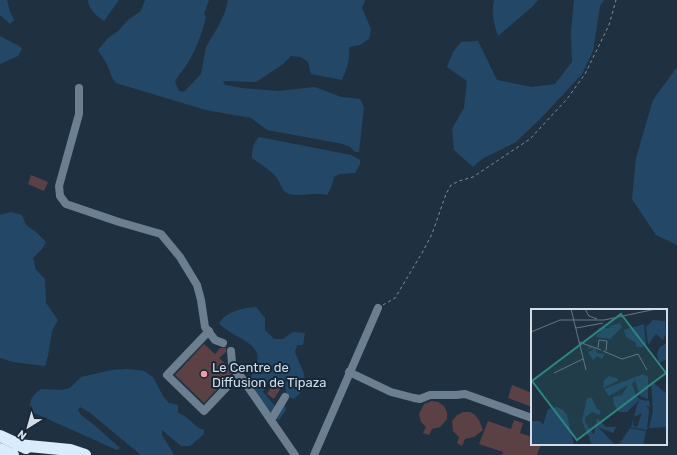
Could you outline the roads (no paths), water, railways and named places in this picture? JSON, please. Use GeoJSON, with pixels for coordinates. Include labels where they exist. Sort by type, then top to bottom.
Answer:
{"type":"FeatureCollection","features":[{"type":"Feature","properties":{"kind":"highway"},"geometry":{"type":"LineString","coordinates":[[0,436],[16,450],[42,455]]}},
{"type":"Feature","properties":{"kind":"highway"},"geometry":{"type":"LineString","coordinates":[[0,449],[70,450],[85,455]]}},
{"type":"Feature","properties":{"kind":"street"},"geometry":{"type":"LineString","coordinates":[[79,88],[79,114],[59,186],[60,196],[66,204],[119,222],[161,234],[180,257],[197,285],[205,326],[215,340],[223,343]]}},
{"type":"Feature","properties":{"kind":"street"},"geometry":{"type":"LineString","coordinates":[[314,455],[378,308]]}},
{"type":"Feature","properties":{"kind":"street"},"geometry":{"type":"LineString","coordinates":[[208,331],[167,375],[204,411],[239,374]]}},
{"type":"Feature","properties":{"kind":"street"},"geometry":{"type":"LineString","coordinates":[[231,351],[232,363],[295,455]]}},
{"type":"Feature","properties":{"kind":"street"},"geometry":{"type":"LineString","coordinates":[[349,372],[391,392],[414,398],[420,399],[430,394],[465,394],[531,418]]}},
{"type":"Feature","properties":{"kind":"street"},"geometry":{"type":"LineString","coordinates":[[271,420],[285,397]]}},
{"type":"Feature","properties":{"kind":"place","name":"Le Centre de Diffusion de Tipaza"},"geometry":{"type":"Point","coordinates":[204,374]}}]}
